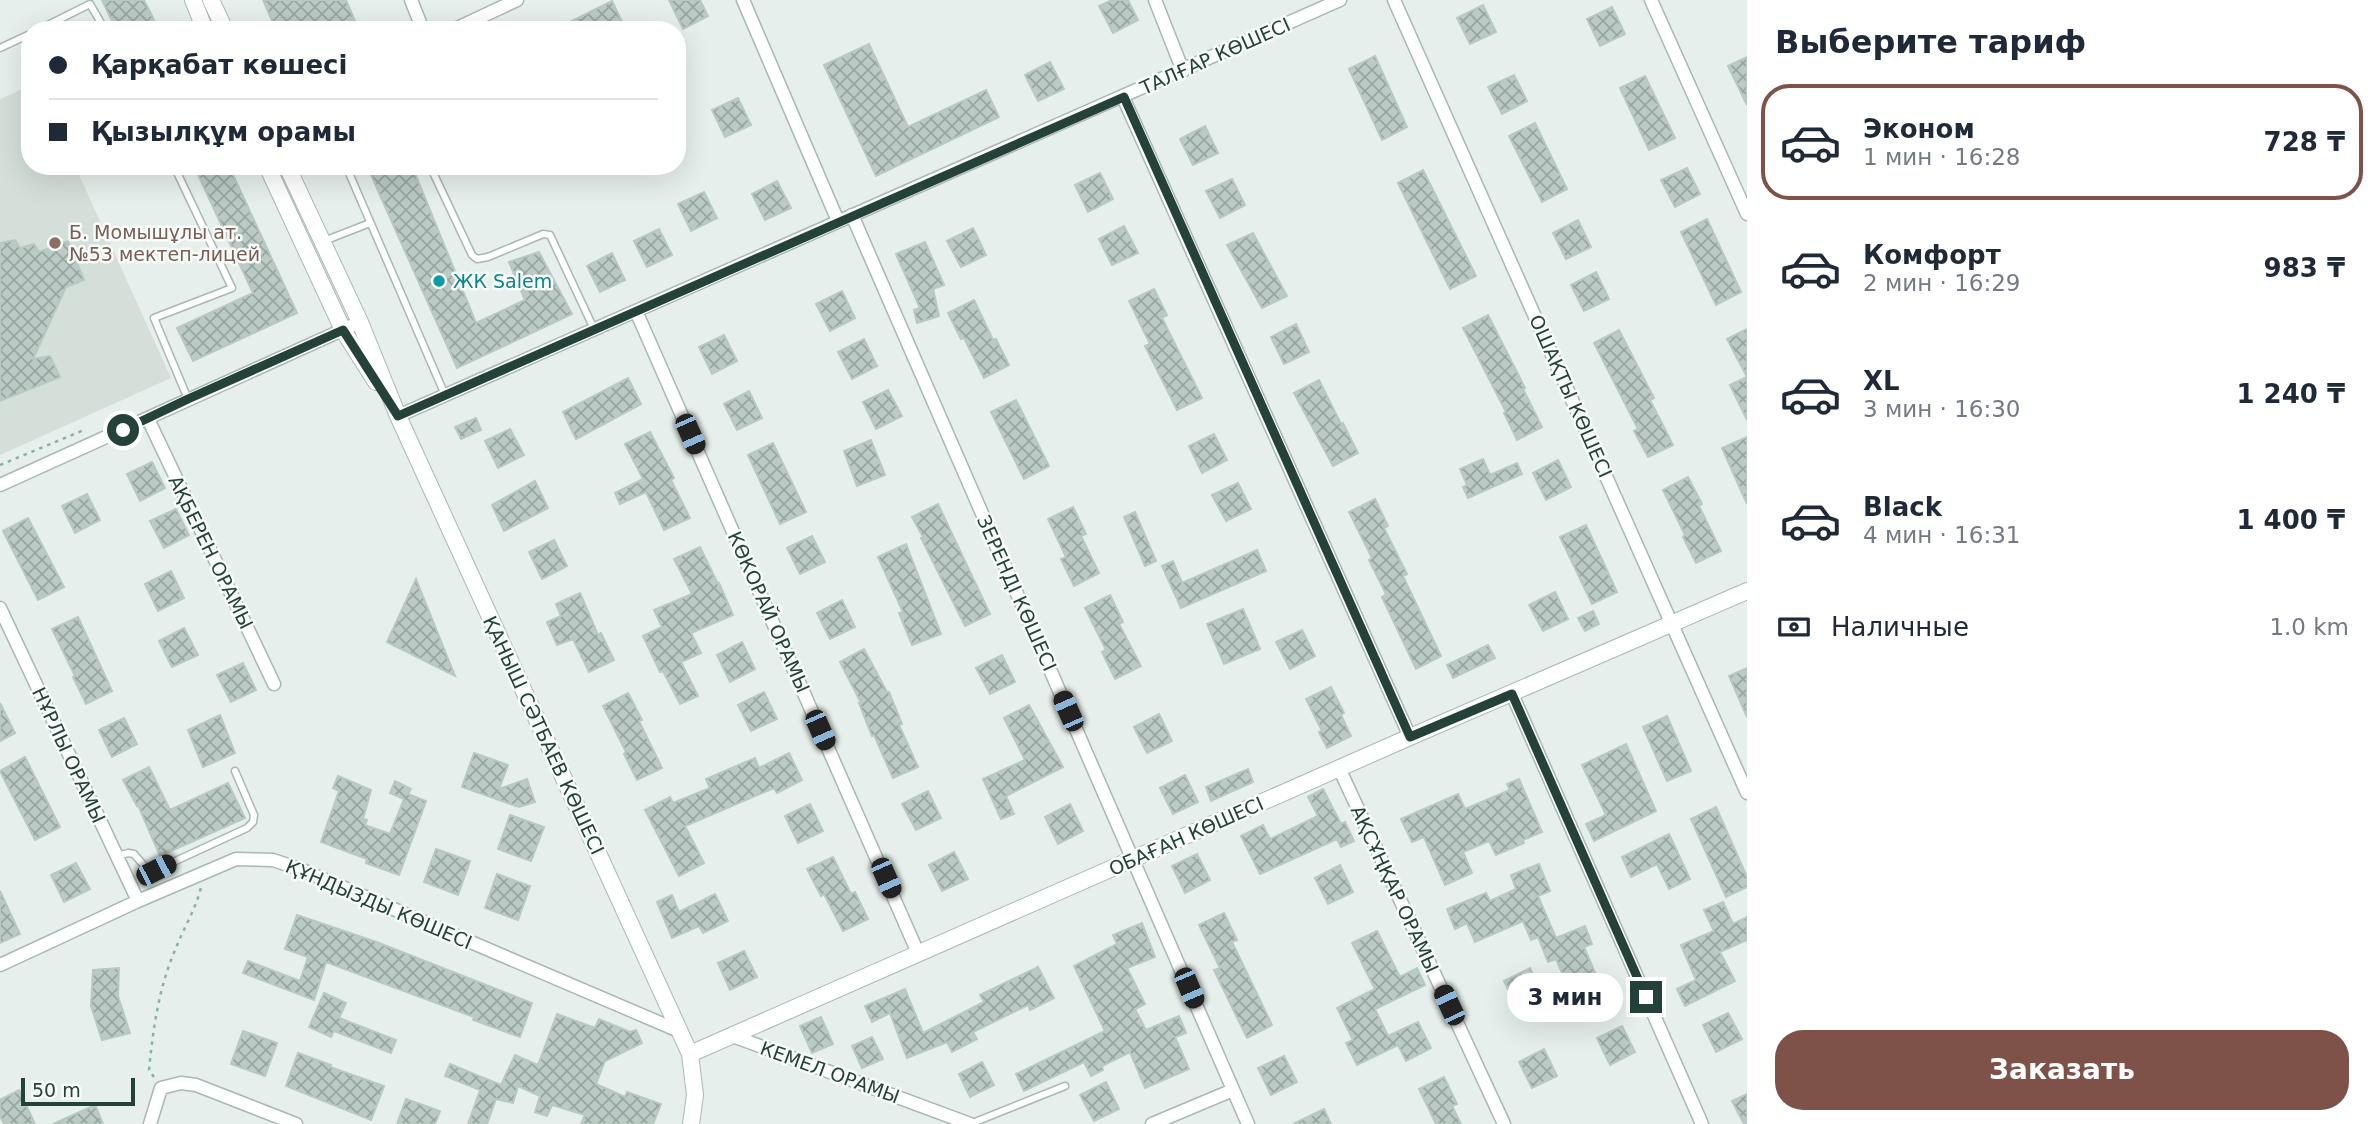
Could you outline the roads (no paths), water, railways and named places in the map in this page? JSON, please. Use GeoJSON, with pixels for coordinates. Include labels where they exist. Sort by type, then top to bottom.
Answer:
{"type":"FeatureCollection","features":[{"type":"Feature","properties":{"kind":"street"},"geometry":{"type":"LineString","coordinates":[[193,0],[201,21]]}},
{"type":"Feature","properties":{"kind":"street"},"geometry":{"type":"LineString","coordinates":[[211,0],[221,21]]}},
{"type":"Feature","properties":{"kind":"street"},"geometry":{"type":"LineString","coordinates":[[411,0],[419,21]]}},
{"type":"Feature","properties":{"kind":"street"},"geometry":{"type":"LineString","coordinates":[[472,21],[517,0]]}},
{"type":"Feature","properties":{"kind":"street"},"geometry":{"type":"LineString","coordinates":[[743,0],[838,222]]}},
{"type":"Feature","properties":{"kind":"street"},"geometry":{"type":"LineString","coordinates":[[1155,0],[1183,71]]}},
{"type":"Feature","properties":{"kind":"street","name":"ТАЛҒАР КӨШЕСІ"},"geometry":{"type":"LineString","coordinates":[[398,416],[1340,0]]}},
{"type":"Feature","properties":{"kind":"street","name":"ОШАҚТЫ КӨШЕСІ"},"geometry":{"type":"LineString","coordinates":[[1394,0],[1747,793]]}},
{"type":"Feature","properties":{"kind":"street"},"geometry":{"type":"LineString","coordinates":[[1651,0],[1747,214]]}},
{"type":"Feature","properties":{"kind":"street"},"geometry":{"type":"LineString","coordinates":[[1124,97],[1410,737]]}},
{"type":"Feature","properties":{"kind":"street","name":"ҚАНЫШ СӘТБАЕВ КӨШЕСІ"},"geometry":{"type":"LineString","coordinates":[[271,175],[343,330],[398,416]]}},
{"type":"Feature","properties":{"kind":"street","name":"ҚАНЫШ СӘТБАЕВ КӨШЕСІ"},"geometry":{"type":"LineString","coordinates":[[291,175],[360,322],[398,416],[690,1054]]}},
{"type":"Feature","properties":{"kind":"street","name":"ЗЕРЕНДІ КӨШЕСІ"},"geometry":{"type":"LineString","coordinates":[[852,215],[1248,1124]]}},
{"type":"Feature","properties":{"kind":"street","name":"КӨКОРАЙ ОРАМЫ"},"geometry":{"type":"LineString","coordinates":[[636,311],[918,953]]}},
{"type":"Feature","properties":{"kind":"street"},"geometry":{"type":"LineString","coordinates":[[0,485],[360,322]]}},
{"type":"Feature","properties":{"kind":"street","name":"АҚБЕРЕН ОРАМЫ"},"geometry":{"type":"LineString","coordinates":[[148,419],[274,684]]}},
{"type":"Feature","properties":{"kind":"street","name":"ОБАҒАН КӨШЕСІ"},"geometry":{"type":"LineString","coordinates":[[690,1054],[1339,768],[1747,592]]}},
{"type":"Feature","properties":{"kind":"street","name":"НҰРЛЫ ОРАМЫ"},"geometry":{"type":"LineString","coordinates":[[0,608],[138,901]]}},
{"type":"Feature","properties":{"kind":"street"},"geometry":{"type":"LineString","coordinates":[[1512,694],[1702,1124]]}},
{"type":"Feature","properties":{"kind":"street","name":"АҚСҰҢҚАР ОРАМЫ"},"geometry":{"type":"LineString","coordinates":[[1339,768],[1504,1124]]}},
{"type":"Feature","properties":{"kind":"street","name":"ҚҰНДЫЗДЫ КӨШЕСІ"},"geometry":{"type":"LineString","coordinates":[[0,965],[236,859],[255,858],[291,866],[679,1031]]}},
{"type":"Feature","properties":{"kind":"street","name":"КЕМЕЛ ОРАМЫ"},"geometry":{"type":"LineString","coordinates":[[730,1035],[970,1124]]}},
{"type":"Feature","properties":{"kind":"street"},"geometry":{"type":"LineString","coordinates":[[690,1054],[695,1095],[691,1124]]}},
{"type":"Feature","properties":{"kind":"street"},"geometry":{"type":"LineString","coordinates":[[150,1124],[162,1088],[181,1083],[196,1085],[296,1124]]}},
{"type":"Feature","properties":{"kind":"street"},"geometry":{"type":"LineString","coordinates":[[1152,1124],[1233,1090]]}},
{"type":"Feature","properties":{"kind":"lane"},"geometry":{"type":"LineString","coordinates":[[56,21],[90,4],[100,21]]}},
{"type":"Feature","properties":{"kind":"lane"},"geometry":{"type":"LineString","coordinates":[[0,48],[21,38]]}},
{"type":"Feature","properties":{"kind":"lane"},"geometry":{"type":"LineString","coordinates":[[177,175],[232,288],[154,318],[188,399]]}},
{"type":"Feature","properties":{"kind":"lane"},"geometry":{"type":"LineString","coordinates":[[350,175],[445,395]]}},
{"type":"Feature","properties":{"kind":"lane"},"geometry":{"type":"LineString","coordinates":[[434,175],[472,255],[477,259],[543,234],[550,235],[594,329]]}},
{"type":"Feature","properties":{"kind":"lane"},"geometry":{"type":"LineString","coordinates":[[322,242],[370,223]]}},
{"type":"Feature","properties":{"kind":"lane"},"geometry":{"type":"LineString","coordinates":[[116,856],[134,854],[146,868],[156,870],[247,828],[253,822],[254,815],[235,771]]}},
{"type":"Feature","properties":{"kind":"lane"},"geometry":{"type":"LineString","coordinates":[[970,1124],[1065,1086]]}},
{"type":"Feature","properties":{"kind":"place","name":"Б. Момышұлы ат. №53 мектеп-лицей"},"geometry":{"type":"Point","coordinates":[55,243]}},
{"type":"Feature","properties":{"kind":"place","name":"ЖК Salem"},"geometry":{"type":"Point","coordinates":[439,281]}}]}
